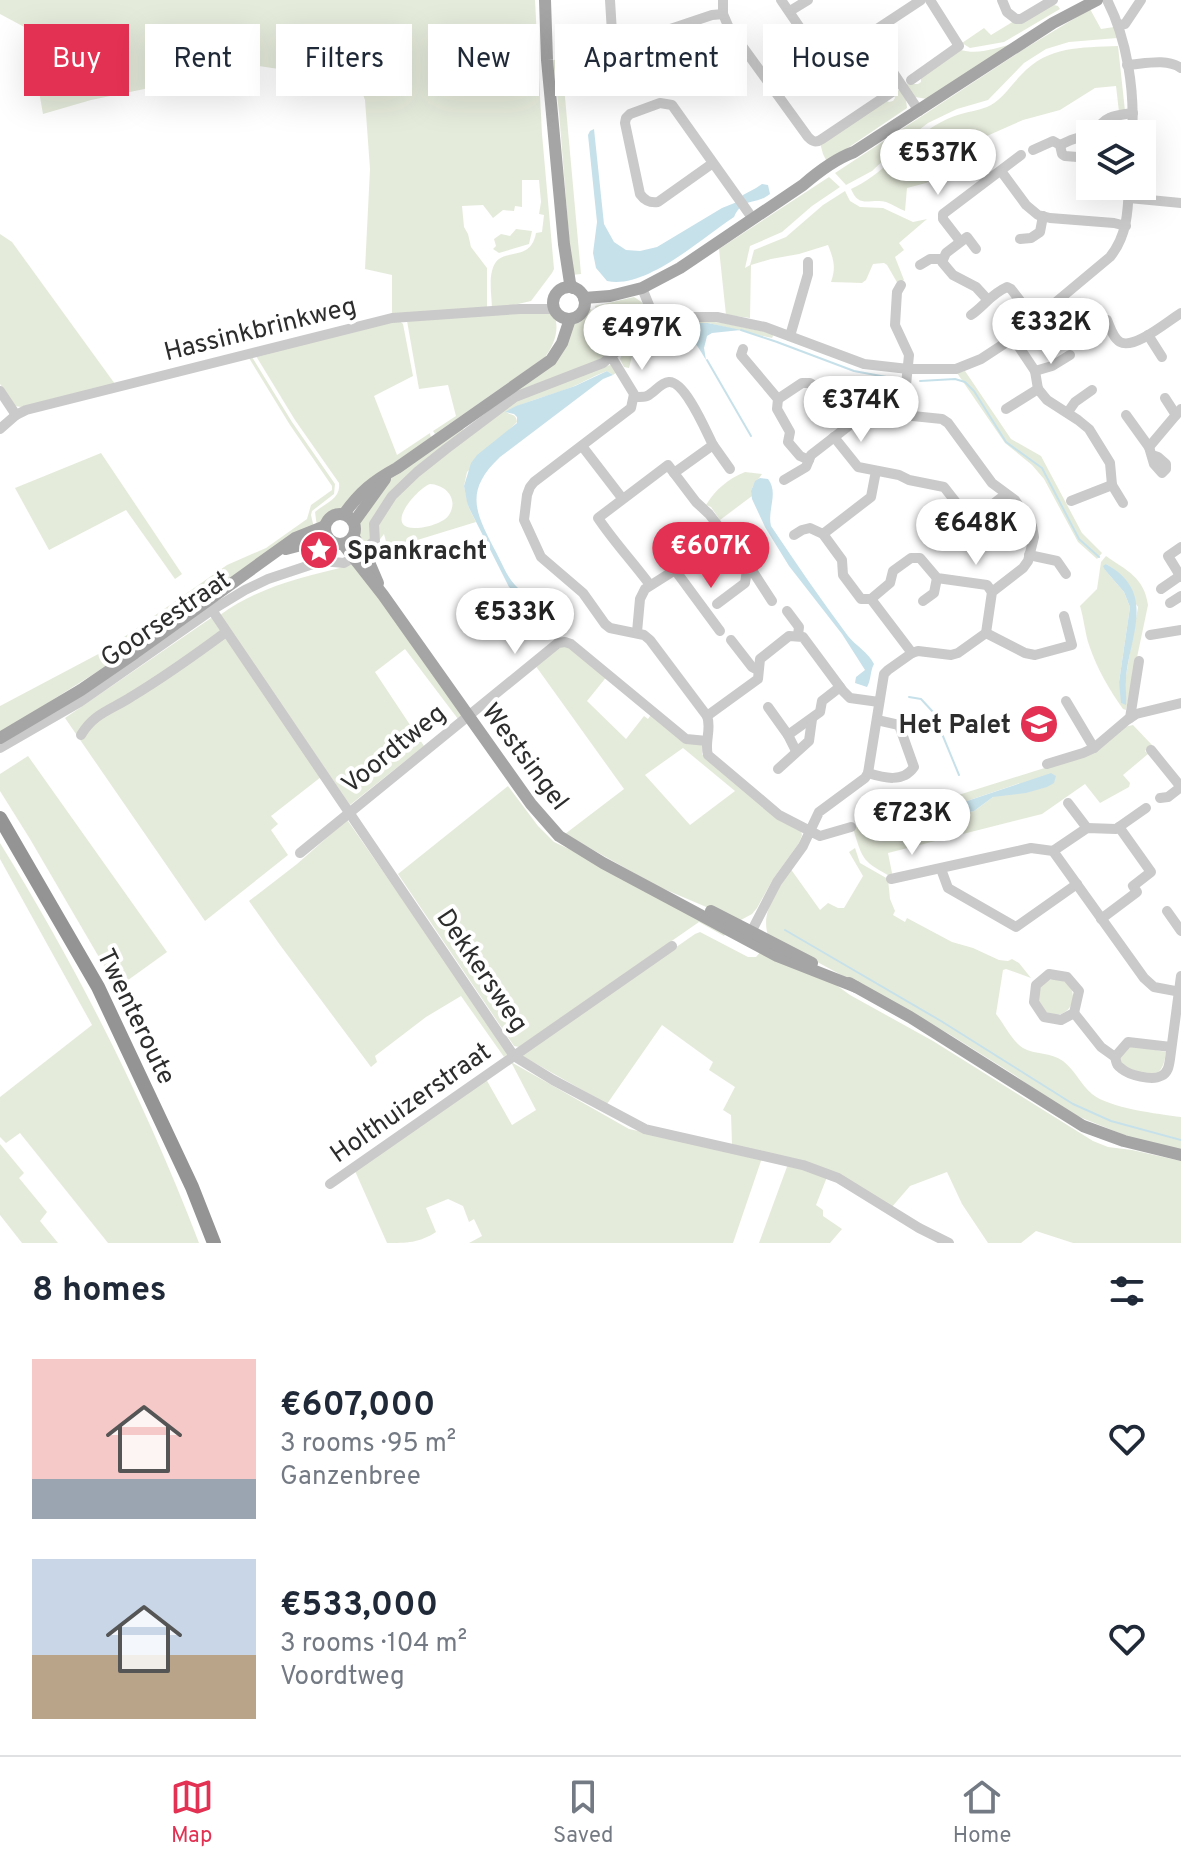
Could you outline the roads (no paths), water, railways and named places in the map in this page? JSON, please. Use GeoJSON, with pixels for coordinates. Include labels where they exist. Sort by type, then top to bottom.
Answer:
{"type":"FeatureCollection","features":[{"type":"Feature","properties":{"kind":"highway","name":"Twenteroute"},"geometry":{"type":"LineString","coordinates":[[0,818],[98,987],[192,1187],[214,1243]]}},
{"type":"Feature","properties":{"kind":"highway","name":"Twenteroute"},"geometry":{"type":"LineString","coordinates":[[0,835],[92,996],[181,1183],[205,1243]]}},
{"type":"Feature","properties":{"kind":"main road"},"geometry":{"type":"LineString","coordinates":[[545,0],[547,60],[568,288]]}},
{"type":"Feature","properties":{"kind":"main road"},"geometry":{"type":"LineString","coordinates":[[584,302],[643,291],[680,268],[750,215],[822,177],[854,152],[1053,23],[1097,0]]}},
{"type":"Feature","properties":{"kind":"main road"},"geometry":{"type":"LineString","coordinates":[[349,518],[397,468],[539,367],[554,350],[557,341],[560,312],[558,292],[568,288],[579,291],[584,302],[580,315],[560,312]]}},
{"type":"Feature","properties":{"kind":"main road"},"geometry":{"type":"LineString","coordinates":[[337,514],[349,518],[355,527],[348,540],[335,543],[327,532],[331,517],[337,514]]}},
{"type":"Feature","properties":{"kind":"main road","name":"Goorsestraat"},"geometry":{"type":"LineString","coordinates":[[0,738],[81,690],[298,536],[327,532]]}},
{"type":"Feature","properties":{"kind":"main road","name":"Westsingel"},"geometry":{"type":"LineString","coordinates":[[348,540],[383,595],[531,804],[559,836],[630,878],[691,901],[750,935],[856,987],[910,1017],[1083,1126],[1124,1141],[1181,1155]]}},
{"type":"Feature","properties":{"kind":"street"},"geometry":{"type":"LineString","coordinates":[[610,0],[611,24]]}},
{"type":"Feature","properties":{"kind":"street"},"geometry":{"type":"LineString","coordinates":[[723,0],[723,14],[729,28],[763,74]]}},
{"type":"Feature","properties":{"kind":"street"},"geometry":{"type":"LineString","coordinates":[[781,0],[798,24]]}},
{"type":"Feature","properties":{"kind":"street"},"geometry":{"type":"LineString","coordinates":[[790,11],[808,0]]}},
{"type":"Feature","properties":{"kind":"street"},"geometry":{"type":"LineString","coordinates":[[885,24],[921,0]]}},
{"type":"Feature","properties":{"kind":"street"},"geometry":{"type":"LineString","coordinates":[[911,80],[959,46],[930,0]]}},
{"type":"Feature","properties":{"kind":"street"},"geometry":{"type":"LineString","coordinates":[[1002,0],[1007,12],[1021,19],[1053,0]]}},
{"type":"Feature","properties":{"kind":"street"},"geometry":{"type":"LineString","coordinates":[[1107,0],[1119,25],[1133,98],[1133,120]]}},
{"type":"Feature","properties":{"kind":"street"},"geometry":{"type":"LineString","coordinates":[[1119,25],[1125,24],[1141,0]]}},
{"type":"Feature","properties":{"kind":"street"},"geometry":{"type":"LineString","coordinates":[[686,24],[723,14]]}},
{"type":"Feature","properties":{"kind":"street"},"geometry":{"type":"LineString","coordinates":[[1127,65],[1167,62],[1181,68]]}},
{"type":"Feature","properties":{"kind":"street"},"geometry":{"type":"LineString","coordinates":[[898,80],[919,111]]}},
{"type":"Feature","properties":{"kind":"street"},"geometry":{"type":"LineString","coordinates":[[779,96],[808,137],[818,142],[886,96]]}},
{"type":"Feature","properties":{"kind":"street"},"geometry":{"type":"LineString","coordinates":[[713,163],[658,202],[651,203],[640,194],[626,118],[660,103],[672,105],[750,215]]}},
{"type":"Feature","properties":{"kind":"street"},"geometry":{"type":"LineString","coordinates":[[1105,120],[1133,113]]}},
{"type":"Feature","properties":{"kind":"street"},"geometry":{"type":"LineString","coordinates":[[1060,145],[1076,139]]}},
{"type":"Feature","properties":{"kind":"street"},"geometry":{"type":"LineString","coordinates":[[1033,150],[1053,141],[1060,145],[1062,154],[1076,157]]}},
{"type":"Feature","properties":{"kind":"street"},"geometry":{"type":"LineString","coordinates":[[960,241],[943,219],[943,214],[1021,155]]}},
{"type":"Feature","properties":{"kind":"street"},"geometry":{"type":"LineString","coordinates":[[1001,171],[1026,205],[1038,215],[1126,226]]}},
{"type":"Feature","properties":{"kind":"street"},"geometry":{"type":"LineString","coordinates":[[358,555],[375,543],[374,524],[392,496],[446,449],[521,394],[591,369],[612,358],[623,346],[657,325],[680,318],[717,317],[765,327],[864,364],[908,369],[956,369],[981,359],[1013,338],[1107,261],[1118,248],[1126,226],[1129,200]]}},
{"type":"Feature","properties":{"kind":"street"},"geometry":{"type":"LineString","coordinates":[[1150,200],[1181,203]]}},
{"type":"Feature","properties":{"kind":"street"},"geometry":{"type":"LineString","coordinates":[[1020,239],[1031,238],[1040,232],[1043,216]]}},
{"type":"Feature","properties":{"kind":"street"},"geometry":{"type":"LineString","coordinates":[[976,249],[967,237],[946,253],[942,259],[943,265],[953,275],[976,287],[987,299]]}},
{"type":"Feature","properties":{"kind":"street"},"geometry":{"type":"LineString","coordinates":[[920,265],[930,259],[942,259]]}},
{"type":"Feature","properties":{"kind":"street"},"geometry":{"type":"LineString","coordinates":[[790,336],[808,274],[808,262]]}},
{"type":"Feature","properties":{"kind":"street"},"geometry":{"type":"LineString","coordinates":[[901,285],[897,292],[895,325],[909,355],[903,415]]}},
{"type":"Feature","properties":{"kind":"street"},"geometry":{"type":"LineString","coordinates":[[971,315],[1004,288],[1011,289],[1035,320]]}},
{"type":"Feature","properties":{"kind":"street"},"geometry":{"type":"LineString","coordinates":[[643,291],[657,325]]}},
{"type":"Feature","properties":{"kind":"street","name":"Hassinkbrinkweg"},"geometry":{"type":"LineString","coordinates":[[0,429],[26,410],[392,318],[520,309],[560,312]]}},
{"type":"Feature","properties":{"kind":"street"},"geometry":{"type":"LineString","coordinates":[[1107,320],[1116,340],[1130,344],[1181,313]]}},
{"type":"Feature","properties":{"kind":"street"},"geometry":{"type":"LineString","coordinates":[[1148,335],[1162,357]]}},
{"type":"Feature","properties":{"kind":"street"},"geometry":{"type":"LineString","coordinates":[[1013,338],[1035,371],[1038,389],[1047,400],[1089,429],[1110,463],[1112,485],[1123,503]]}},
{"type":"Feature","properties":{"kind":"street"},"geometry":{"type":"LineString","coordinates":[[743,349],[741,355],[778,399],[777,409],[790,432],[788,442],[800,456],[809,460]]}},
{"type":"Feature","properties":{"kind":"street"},"geometry":{"type":"LineString","coordinates":[[1035,371],[1052,366],[1070,355]]}},
{"type":"Feature","properties":{"kind":"street"},"geometry":{"type":"LineString","coordinates":[[612,358],[631,386],[634,397],[631,408],[530,487],[524,516],[541,557],[583,593],[610,628],[637,632],[650,640],[707,716],[708,755],[779,815],[810,831],[820,836],[851,827]]}},
{"type":"Feature","properties":{"kind":"street"},"geometry":{"type":"LineString","coordinates":[[634,397],[646,396],[666,382],[679,385],[730,469]]}},
{"type":"Feature","properties":{"kind":"street"},"geometry":{"type":"LineString","coordinates":[[778,399],[802,383],[810,383],[828,405],[842,408],[857,420]]}},
{"type":"Feature","properties":{"kind":"street"},"geometry":{"type":"LineString","coordinates":[[1006,409],[1038,389]]}},
{"type":"Feature","properties":{"kind":"street"},"geometry":{"type":"LineString","coordinates":[[1068,412],[1075,402],[1092,390]]}},
{"type":"Feature","properties":{"kind":"street"},"geometry":{"type":"LineString","coordinates":[[0,391],[16,415]]}},
{"type":"Feature","properties":{"kind":"street"},"geometry":{"type":"LineString","coordinates":[[1126,415],[1151,451],[1179,412],[1165,398]]}},
{"type":"Feature","properties":{"kind":"street"},"geometry":{"type":"LineString","coordinates":[[784,480],[806,467],[811,455],[872,411],[942,419],[992,483],[1015,500],[1032,526],[1034,537],[1023,568],[992,592]]}},
{"type":"Feature","properties":{"kind":"street"},"geometry":{"type":"LineString","coordinates":[[834,437],[858,467],[944,487],[969,519],[977,522]]}},
{"type":"Feature","properties":{"kind":"street"},"geometry":{"type":"LineString","coordinates":[[674,473],[713,445]]}},
{"type":"Feature","properties":{"kind":"street"},"geometry":{"type":"LineString","coordinates":[[582,446],[622,498]]}},
{"type":"Feature","properties":{"kind":"street"},"geometry":{"type":"LineString","coordinates":[[650,585],[598,518],[668,465],[748,564],[772,601]]}},
{"type":"Feature","properties":{"kind":"street"},"geometry":{"type":"LineString","coordinates":[[823,534],[871,497],[876,471]]}},
{"type":"Feature","properties":{"kind":"street"},"geometry":{"type":"LineString","coordinates":[[1071,501],[1112,485]]}},
{"type":"Feature","properties":{"kind":"street"},"geometry":{"type":"LineString","coordinates":[[967,539],[976,532],[979,515],[1006,494]]}},
{"type":"Feature","properties":{"kind":"street"},"geometry":{"type":"LineString","coordinates":[[750,935],[777,882],[803,846],[819,812],[868,773],[884,674],[912,653],[951,655],[986,633],[992,592],[987,585],[937,578],[920,558],[911,558],[893,571],[890,583],[871,599],[861,599],[843,575],[842,560],[823,534],[810,528],[794,535]]}},
{"type":"Feature","properties":{"kind":"street"},"geometry":{"type":"LineString","coordinates":[[637,632],[640,599],[645,589],[725,535]]}},
{"type":"Feature","properties":{"kind":"street"},"geometry":{"type":"LineString","coordinates":[[1161,589],[1181,576],[1168,556],[1181,547]]}},
{"type":"Feature","properties":{"kind":"street","name":"Goorsestraat"},"geometry":{"type":"LineString","coordinates":[[0,748],[93,693],[245,590],[276,576],[325,561],[341,564],[358,555]]}},
{"type":"Feature","properties":{"kind":"street"},"geometry":{"type":"LineString","coordinates":[[1029,555],[1057,561],[1066,574]]}},
{"type":"Feature","properties":{"kind":"street"},"geometry":{"type":"LineString","coordinates":[[717,604],[745,583],[748,564]]}},
{"type":"Feature","properties":{"kind":"street"},"geometry":{"type":"LineString","coordinates":[[675,570],[720,631]]}},
{"type":"Feature","properties":{"kind":"street"},"geometry":{"type":"LineString","coordinates":[[923,601],[934,593],[937,578]]}},
{"type":"Feature","properties":{"kind":"street"},"geometry":{"type":"LineString","coordinates":[[1170,603],[1181,596]]}},
{"type":"Feature","properties":{"kind":"street"},"geometry":{"type":"LineString","coordinates":[[871,599],[912,653]]}},
{"type":"Feature","properties":{"kind":"street","name":"Dekkersweg"},"geometry":{"type":"LineString","coordinates":[[212,610],[514,1056],[645,1129],[803,1165],[838,1178],[949,1243]]}},
{"type":"Feature","properties":{"kind":"street"},"geometry":{"type":"LineString","coordinates":[[787,611],[799,627],[798,635]]}},
{"type":"Feature","properties":{"kind":"street"},"geometry":{"type":"LineString","coordinates":[[986,633],[1035,655],[1072,645],[1064,616]]}},
{"type":"Feature","properties":{"kind":"street"},"geometry":{"type":"LineString","coordinates":[[1150,635],[1181,630]]}},
{"type":"Feature","properties":{"kind":"street"},"geometry":{"type":"LineString","coordinates":[[81,735],[86,726],[110,707],[191,658],[226,632]]}},
{"type":"Feature","properties":{"kind":"street"},"geometry":{"type":"LineString","coordinates":[[707,716],[758,679],[760,659],[789,636],[798,635],[803,637],[850,698],[879,702]]}},
{"type":"Feature","properties":{"kind":"street"},"geometry":{"type":"LineString","coordinates":[[731,640],[752,667],[758,670]]}},
{"type":"Feature","properties":{"kind":"street","name":"Voordtweg"},"geometry":{"type":"LineString","coordinates":[[300,853],[558,643],[571,644],[686,739],[707,741]]}},
{"type":"Feature","properties":{"kind":"street"},"geometry":{"type":"LineString","coordinates":[[1130,718],[1139,661]]}},
{"type":"Feature","properties":{"kind":"street"},"geometry":{"type":"LineString","coordinates":[[788,735],[820,712],[822,701],[840,687]]}},
{"type":"Feature","properties":{"kind":"street"},"geometry":{"type":"LineString","coordinates":[[1066,701],[1094,748]]}},
{"type":"Feature","properties":{"kind":"street"},"geometry":{"type":"LineString","coordinates":[[1047,764],[1094,748],[1136,714],[1181,703]]}},
{"type":"Feature","properties":{"kind":"street"},"geometry":{"type":"LineString","coordinates":[[768,707],[796,751]]}},
{"type":"Feature","properties":{"kind":"street"},"geometry":{"type":"LineString","coordinates":[[778,769],[809,741],[812,719]]}},
{"type":"Feature","properties":{"kind":"street"},"geometry":{"type":"LineString","coordinates":[[868,773],[893,779],[911,772],[914,767],[899,725],[877,720]]}},
{"type":"Feature","properties":{"kind":"street"},"geometry":{"type":"LineString","coordinates":[[1151,750],[1181,787],[1168,797],[1160,798]]}},
{"type":"Feature","properties":{"kind":"street"},"geometry":{"type":"LineString","coordinates":[[1068,803],[1087,828]]}},
{"type":"Feature","properties":{"kind":"street"},"geometry":{"type":"LineString","coordinates":[[891,879],[1031,848],[1053,851],[1087,828],[1116,829],[1146,808]]}},
{"type":"Feature","properties":{"kind":"street"},"geometry":{"type":"LineString","coordinates":[[1101,919],[1130,886],[1151,872],[1119,827]]}},
{"type":"Feature","properties":{"kind":"street"},"geometry":{"type":"LineString","coordinates":[[1053,851],[1144,978],[1154,987],[1180,992]]}},
{"type":"Feature","properties":{"kind":"street"},"geometry":{"type":"LineString","coordinates":[[941,869],[948,888],[1016,927],[1077,884]]}},
{"type":"Feature","properties":{"kind":"street"},"geometry":{"type":"LineString","coordinates":[[1167,911],[1181,931]]}},
{"type":"Feature","properties":{"kind":"street","name":"Holthuizerstraat"},"geometry":{"type":"LineString","coordinates":[[330,1184],[672,946]]}},
{"type":"Feature","properties":{"kind":"street"},"geometry":{"type":"LineString","coordinates":[[1049,974],[1067,977],[1079,991],[1074,1013],[1061,1020],[1044,1017],[1034,1002],[1036,985],[1049,974]]}},
{"type":"Feature","properties":{"kind":"street"},"geometry":{"type":"LineString","coordinates":[[1074,1013],[1101,1047],[1115,1057],[1123,1070],[1157,1078],[1168,1070],[1181,976]]}},
{"type":"Feature","properties":{"kind":"street"},"geometry":{"type":"LineString","coordinates":[[1115,1057],[1128,1042],[1171,1047]]}},
{"type":"Feature","properties":{"kind":"water"},"geometry":{"type":"Polygon","coordinates":[[[594,129],[604,224],[614,242],[626,250],[657,247],[737,202],[762,184],[768,185],[770,194],[742,206],[734,217],[656,270],[622,282],[607,281],[596,268],[593,253],[597,222],[588,135],[594,129]]]}},
{"type":"Feature","properties":{"kind":"water"},"geometry":{"type":"Polygon","coordinates":[[[690,323],[708,323],[741,330],[707,336],[704,348],[706,360],[687,336],[658,335],[690,323]]]}},
{"type":"Feature","properties":{"kind":"water"},"geometry":{"type":"Polygon","coordinates":[[[607,371],[613,375],[603,379],[500,457],[488,470],[477,492],[483,526],[510,578],[525,595],[562,625],[559,628],[509,587],[469,508],[464,486],[471,463],[477,455],[517,423],[514,414],[505,412],[607,371]]]}},
{"type":"Feature","properties":{"kind":"water"},"geometry":{"type":"Polygon","coordinates":[[[768,479],[773,490],[771,526],[848,636],[874,664],[867,687],[855,683],[856,677],[865,670],[842,634],[789,566],[765,527],[751,491],[755,481],[768,479]]]}},
{"type":"Feature","properties":{"kind":"water"},"geometry":{"type":"Polygon","coordinates":[[[1106,564],[1122,575],[1136,601],[1137,616],[1126,679],[1126,705],[1121,703],[1119,682],[1130,607],[1124,592],[1105,570],[1103,566],[1106,564]]]}},
{"type":"Feature","properties":{"kind":"water"},"geometry":{"type":"Polygon","coordinates":[[[1051,773],[1056,776],[1054,783],[1047,787],[993,797],[974,811],[926,821],[884,837],[876,834],[881,825],[955,805],[1051,773]]]}},
{"type":"Feature","properties":{"kind":"waterway"},"geometry":{"type":"LineString","coordinates":[[741,330],[854,371],[897,379]]}},
{"type":"Feature","properties":{"kind":"waterway"},"geometry":{"type":"LineString","coordinates":[[707,360],[751,436]]}},
{"type":"Feature","properties":{"kind":"waterway"},"geometry":{"type":"LineString","coordinates":[[920,381],[955,379],[965,382],[1006,442],[1042,468],[1079,539],[1099,557]]}},
{"type":"Feature","properties":{"kind":"waterway"},"geometry":{"type":"LineString","coordinates":[[909,697],[921,699],[933,712],[959,775]]}},
{"type":"Feature","properties":{"kind":"waterway"},"geometry":{"type":"LineString","coordinates":[[785,930],[941,1021],[1073,1104],[1111,1121],[1181,1140]]}},
{"type":"Feature","properties":{"kind":"place","name":"Spankracht"},"geometry":{"type":"Point","coordinates":[319,550]}},
{"type":"Feature","properties":{"kind":"place","name":"Het Palet"},"geometry":{"type":"Point","coordinates":[1039,724]}}]}
